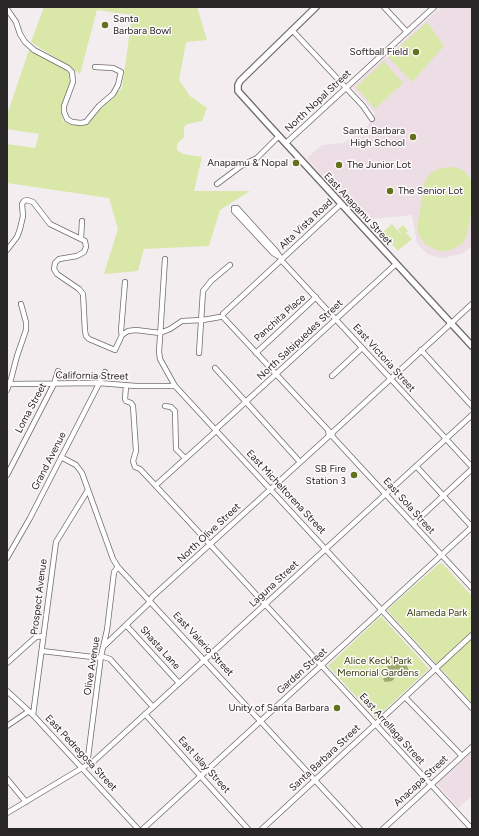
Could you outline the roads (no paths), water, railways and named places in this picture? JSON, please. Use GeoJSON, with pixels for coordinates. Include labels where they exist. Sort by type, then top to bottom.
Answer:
{"type":"FeatureCollection","features":[{"type":"Feature","properties":{"kind":"main road"},"geometry":{"type":"LineString","coordinates":[[292,30],[315,7]]}},
{"type":"Feature","properties":{"kind":"main road","name":"East Anapamu Street"},"geometry":{"type":"LineString","coordinates":[[292,30],[240,81],[238,87],[240,93],[472,346]]}},
{"type":"Feature","properties":{"kind":"street"},"geometry":{"type":"LineString","coordinates":[[384,7],[407,32]]}},
{"type":"Feature","properties":{"kind":"street","name":"North Nopal Street"},"geometry":{"type":"LineString","coordinates":[[286,143],[434,7]]}},
{"type":"Feature","properties":{"kind":"street"},"geometry":{"type":"LineString","coordinates":[[7,10],[16,22],[20,34],[25,42],[34,50],[68,68],[72,72],[73,82],[64,106],[64,112],[67,119],[72,122],[86,122],[99,106],[113,94],[118,85],[121,72],[113,68],[95,67]]}},
{"type":"Feature","properties":{"kind":"street"},"geometry":{"type":"LineString","coordinates":[[7,20],[10,14]]}},
{"type":"Feature","properties":{"kind":"street"},"geometry":{"type":"LineString","coordinates":[[292,30],[363,106],[372,119]]}},
{"type":"Feature","properties":{"kind":"street","name":"North Nopal Street"},"geometry":{"type":"LineString","coordinates":[[217,184],[241,166],[258,158],[279,136]]}},
{"type":"Feature","properties":{"kind":"street"},"geometry":{"type":"LineString","coordinates":[[7,250],[17,237],[23,216],[22,204],[27,200],[33,202],[50,224],[81,239],[86,243],[85,250],[77,256],[59,259],[54,265],[55,271],[79,289],[83,294],[86,336],[89,339],[115,350],[122,335],[128,331],[145,330],[160,333],[170,329],[182,321],[200,320],[222,316]]}},
{"type":"Feature","properties":{"kind":"street","name":"Alta Vista Road"},"geometry":{"type":"LineString","coordinates":[[222,316],[280,258],[341,204]]}},
{"type":"Feature","properties":{"kind":"street","name":"East Victoria Street"},"geometry":{"type":"LineString","coordinates":[[280,258],[273,253],[234,210],[234,208],[237,208],[316,298],[472,468]]}},
{"type":"Feature","properties":{"kind":"street"},"geometry":{"type":"LineString","coordinates":[[81,239],[82,221]]}},
{"type":"Feature","properties":{"kind":"street","name":"East Micheltorena Street"},"geometry":{"type":"LineString","coordinates":[[165,259],[159,352],[160,359],[175,386],[472,708]]}},
{"type":"Feature","properties":{"kind":"street","name":"North Salsipuedes Street"},"geometry":{"type":"LineString","coordinates":[[156,485],[396,264]]}},
{"type":"Feature","properties":{"kind":"street"},"geometry":{"type":"LineString","coordinates":[[199,353],[203,291],[205,287],[230,265]]}},
{"type":"Feature","properties":{"kind":"street"},"geometry":{"type":"LineString","coordinates":[[122,335],[121,331],[125,282]]}},
{"type":"Feature","properties":{"kind":"street","name":"Panchita Place"},"geometry":{"type":"LineString","coordinates":[[256,353],[316,298]]}},
{"type":"Feature","properties":{"kind":"street"},"geometry":{"type":"LineString","coordinates":[[7,390],[26,330],[26,322],[21,304]]}},
{"type":"Feature","properties":{"kind":"street","name":"North Olive Street"},"geometry":{"type":"LineString","coordinates":[[104,646],[148,604],[152,597],[472,304]]}},
{"type":"Feature","properties":{"kind":"street","name":"East Sola Street"},"geometry":{"type":"LineString","coordinates":[[222,316],[472,588]]}},
{"type":"Feature","properties":{"kind":"street"},"geometry":{"type":"LineString","coordinates":[[332,376],[362,348]]}},
{"type":"Feature","properties":{"kind":"street"},"geometry":{"type":"LineString","coordinates":[[421,350],[472,406]]}},
{"type":"Feature","properties":{"kind":"street"},"geometry":{"type":"LineString","coordinates":[[215,368],[300,462]]}},
{"type":"Feature","properties":{"kind":"street","name":"Loma Street"},"geometry":{"type":"LineString","coordinates":[[7,475],[54,384],[58,371]]}},
{"type":"Feature","properties":{"kind":"street","name":"Grand Avenue"},"geometry":{"type":"LineString","coordinates":[[7,558],[30,518],[105,372]]}},
{"type":"Feature","properties":{"kind":"street","name":"California Street"},"geometry":{"type":"LineString","coordinates":[[10,384],[99,383],[126,386],[175,386]]}},
{"type":"Feature","properties":{"kind":"street","name":"East Arrellaga Street"},"geometry":{"type":"LineString","coordinates":[[126,386],[125,399],[133,406],[136,451],[133,461],[135,467],[140,469],[156,485],[472,829]]}},
{"type":"Feature","properties":{"kind":"street"},"geometry":{"type":"LineString","coordinates":[[165,406],[171,407],[175,411],[176,449],[185,458]]}},
{"type":"Feature","properties":{"kind":"street","name":"Laguna Street"},"geometry":{"type":"LineString","coordinates":[[7,813],[94,761],[472,415]]}},
{"type":"Feature","properties":{"kind":"street","name":"East Valerio Street"},"geometry":{"type":"LineString","coordinates":[[61,457],[79,468],[113,559],[118,567],[360,829]]}},
{"type":"Feature","properties":{"kind":"street"},"geometry":{"type":"LineString","coordinates":[[416,466],[472,527]]}},
{"type":"Feature","properties":{"kind":"street"},"geometry":{"type":"LineString","coordinates":[[413,524],[472,468]]}},
{"type":"Feature","properties":{"kind":"street","name":"Prospect Avenue"},"geometry":{"type":"LineString","coordinates":[[31,713],[42,651],[56,542],[88,490]]}},
{"type":"Feature","properties":{"kind":"street","name":"Garden Street"},"geometry":{"type":"LineString","coordinates":[[143,829],[472,527]]}},
{"type":"Feature","properties":{"kind":"street","name":"Olive Avenue"},"geometry":{"type":"LineString","coordinates":[[85,767],[114,572],[118,567]]}},
{"type":"Feature","properties":{"kind":"street","name":"Shasta Lane"},"geometry":{"type":"LineString","coordinates":[[126,625],[179,683]]}},
{"type":"Feature","properties":{"kind":"street","name":"Santa Barbara Street"},"geometry":{"type":"LineString","coordinates":[[262,829],[472,635]]}},
{"type":"Feature","properties":{"kind":"street"},"geometry":{"type":"LineString","coordinates":[[7,663],[36,637],[43,636]]}},
{"type":"Feature","properties":{"kind":"street"},"geometry":{"type":"LineString","coordinates":[[42,651],[110,659],[153,706]]}},
{"type":"Feature","properties":{"kind":"street","name":"East Pedregosa Street"},"geometry":{"type":"LineString","coordinates":[[7,691],[85,767],[138,829]]}},
{"type":"Feature","properties":{"kind":"street"},"geometry":{"type":"LineString","coordinates":[[405,697],[462,756]]}},
{"type":"Feature","properties":{"kind":"street"},"geometry":{"type":"LineString","coordinates":[[7,722],[31,713]]}},
{"type":"Feature","properties":{"kind":"street"},"geometry":{"type":"LineString","coordinates":[[7,726],[31,713]]}},
{"type":"Feature","properties":{"kind":"street","name":"East Islay Street"},"geometry":{"type":"LineString","coordinates":[[145,714],[248,829]]}},
{"type":"Feature","properties":{"kind":"street","name":"Anacapa Street"},"geometry":{"type":"LineString","coordinates":[[383,829],[472,747]]}},
{"type":"Feature","properties":{"kind":"street"},"geometry":{"type":"LineString","coordinates":[[7,779],[26,802]]}},
{"type":"Feature","properties":{"kind":"place","name":"Santa Barbara Bowl"},"geometry":{"type":"Point","coordinates":[105,25]}},
{"type":"Feature","properties":{"kind":"place","name":"Softball Field"},"geometry":{"type":"Point","coordinates":[416,52]}},
{"type":"Feature","properties":{"kind":"place","name":"Santa Barbara High School"},"geometry":{"type":"Point","coordinates":[413,137]}},
{"type":"Feature","properties":{"kind":"place","name":"Anapamu & Nopal"},"geometry":{"type":"Point","coordinates":[296,163]}},
{"type":"Feature","properties":{"kind":"place","name":"The Junior Lot"},"geometry":{"type":"Point","coordinates":[339,165]}},
{"type":"Feature","properties":{"kind":"place","name":"The Senior Lot"},"geometry":{"type":"Point","coordinates":[390,191]}},
{"type":"Feature","properties":{"kind":"place","name":"SB Fire Station 3"},"geometry":{"type":"Point","coordinates":[354,475]}},
{"type":"Feature","properties":{"kind":"place","name":"Unity of Santa Barbara"},"geometry":{"type":"Point","coordinates":[337,708]}},
{"type":"Feature","properties":{"kind":"park label","name":"Alameda Park"},"geometry":{"type":"Point","coordinates":[437,613]}},
{"type":"Feature","properties":{"kind":"park label","name":"Alice Keck Park Memorial Gardens"},"geometry":{"type":"Point","coordinates":[378,666]}}]}
